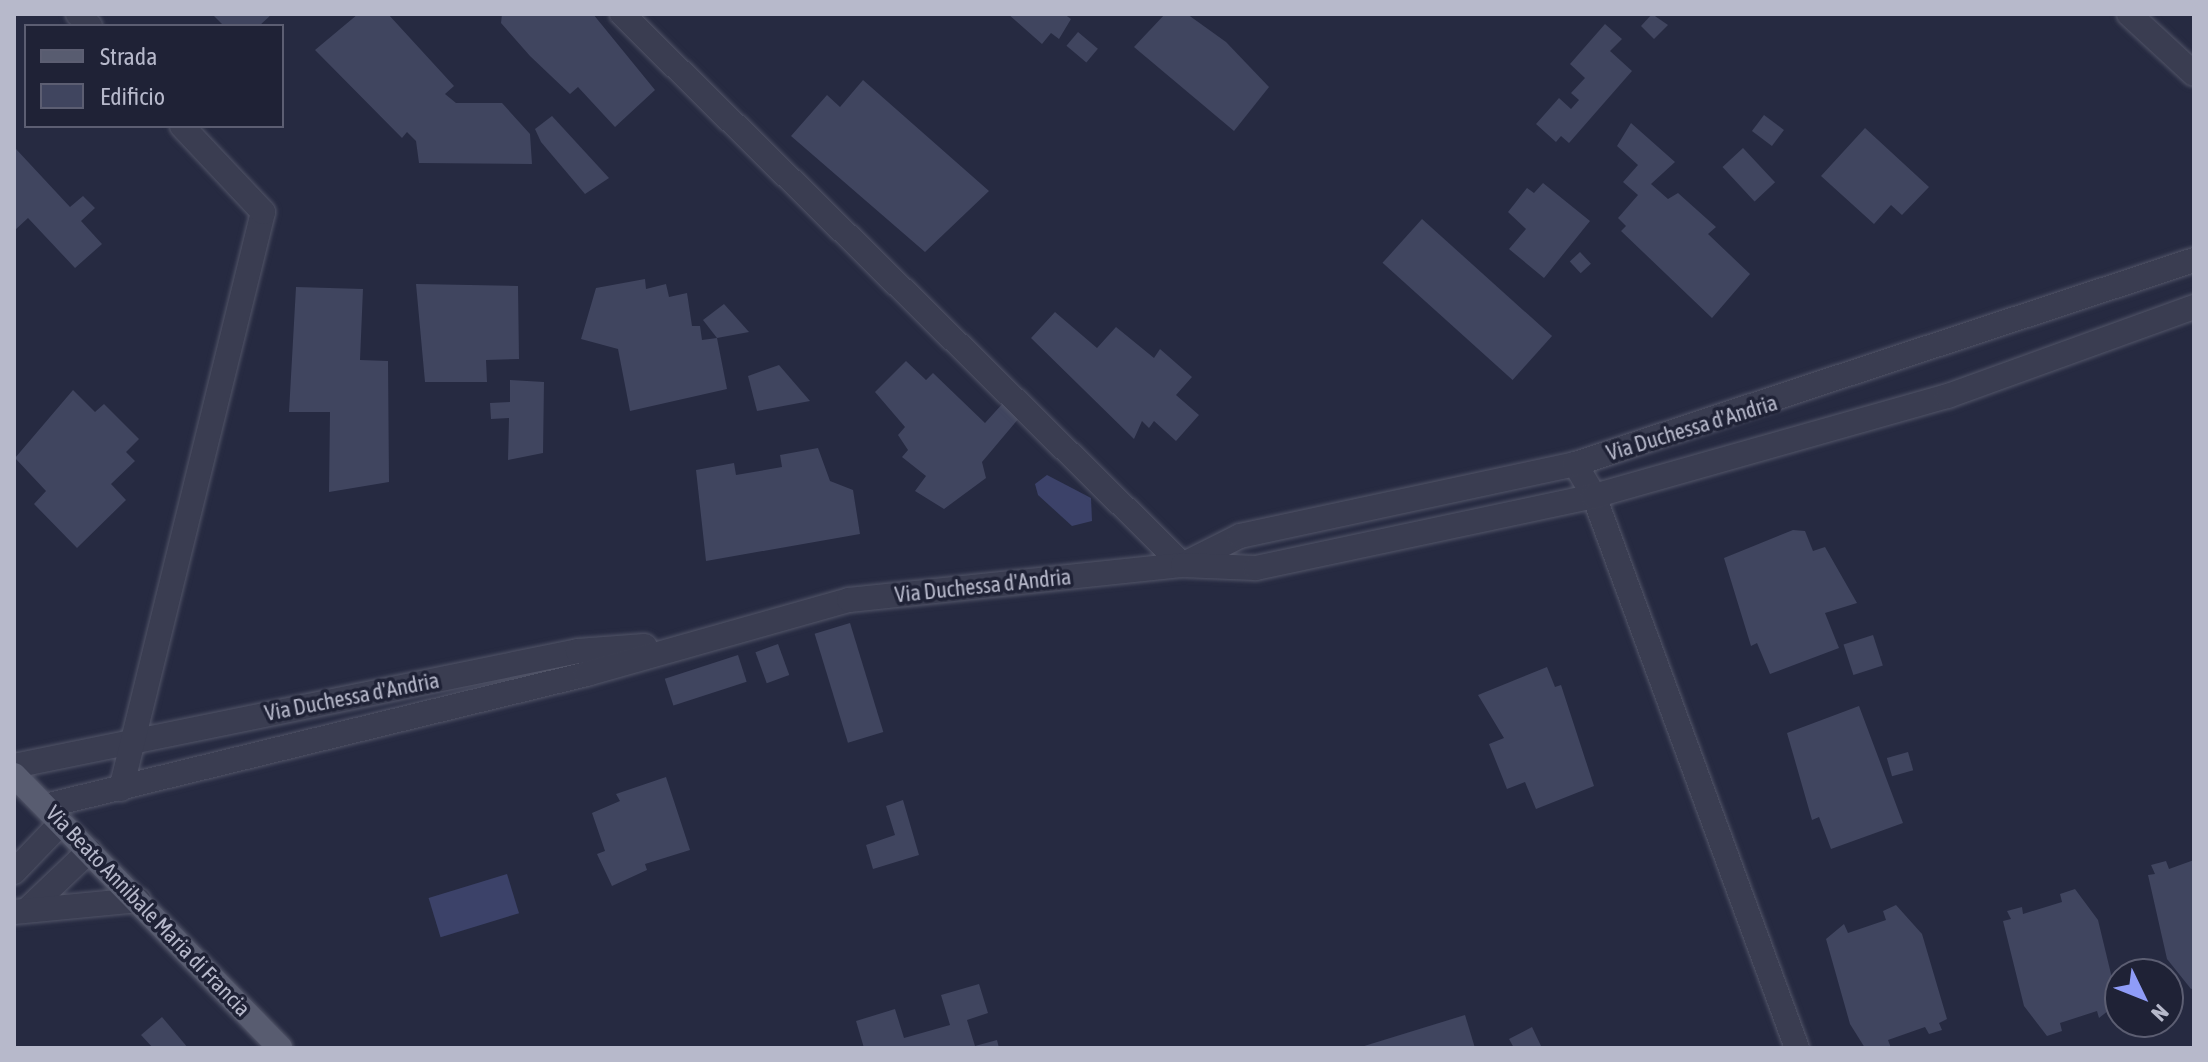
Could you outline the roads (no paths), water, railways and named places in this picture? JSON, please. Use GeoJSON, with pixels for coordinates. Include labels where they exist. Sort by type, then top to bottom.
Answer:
{"type":"FeatureCollection","features":[{"type":"Feature","properties":{"kind":"main road","name":"Via Beato Annibale Maria di Francia"},"geometry":{"type":"LineString","coordinates":[[14,775],[280,1048]]}},
{"type":"Feature","properties":{"kind":"street"},"geometry":{"type":"LineString","coordinates":[[622,14],[1183,565]]}},
{"type":"Feature","properties":{"kind":"street"},"geometry":{"type":"LineString","coordinates":[[2129,14],[2194,74]]}},
{"type":"Feature","properties":{"kind":"street"},"geometry":{"type":"LineString","coordinates":[[121,789],[263,212],[184,128]]}},
{"type":"Feature","properties":{"kind":"street","name":"Via Duchessa d'Andria"},"geometry":{"type":"LineString","coordinates":[[1183,565],[1240,536],[1575,464],[2194,260]]}},
{"type":"Feature","properties":{"kind":"street","name":"Via Duchessa d'Andria"},"geometry":{"type":"LineString","coordinates":[[53,814],[121,789],[849,600],[1183,565],[1256,568],[1594,496],[1948,396],[2194,307]]}},
{"type":"Feature","properties":{"kind":"street"},"geometry":{"type":"LineString","coordinates":[[1575,464],[1594,496],[1797,1048]]}},
{"type":"Feature","properties":{"kind":"street","name":"Via Duchessa d'Andria"},"geometry":{"type":"LineString","coordinates":[[14,766],[578,651],[691,642]]}},
{"type":"Feature","properties":{"kind":"street"},"geometry":{"type":"LineString","coordinates":[[14,872],[53,814]]}},
{"type":"Feature","properties":{"kind":"street"},"geometry":{"type":"LineString","coordinates":[[20,911],[71,876],[89,851]]}},
{"type":"Feature","properties":{"kind":"street"},"geometry":{"type":"LineString","coordinates":[[20,911],[138,900]]}},
{"type":"Feature","properties":{"kind":"water"},"geometry":{"type":"Polygon","coordinates":[[[1047,475],[1091,498],[1092,521],[1072,526],[1038,495],[1035,484],[1047,475]]]}},
{"type":"Feature","properties":{"kind":"water"},"geometry":{"type":"Polygon","coordinates":[[[507,874],[519,913],[441,937],[429,898],[507,874]]]}}]}
